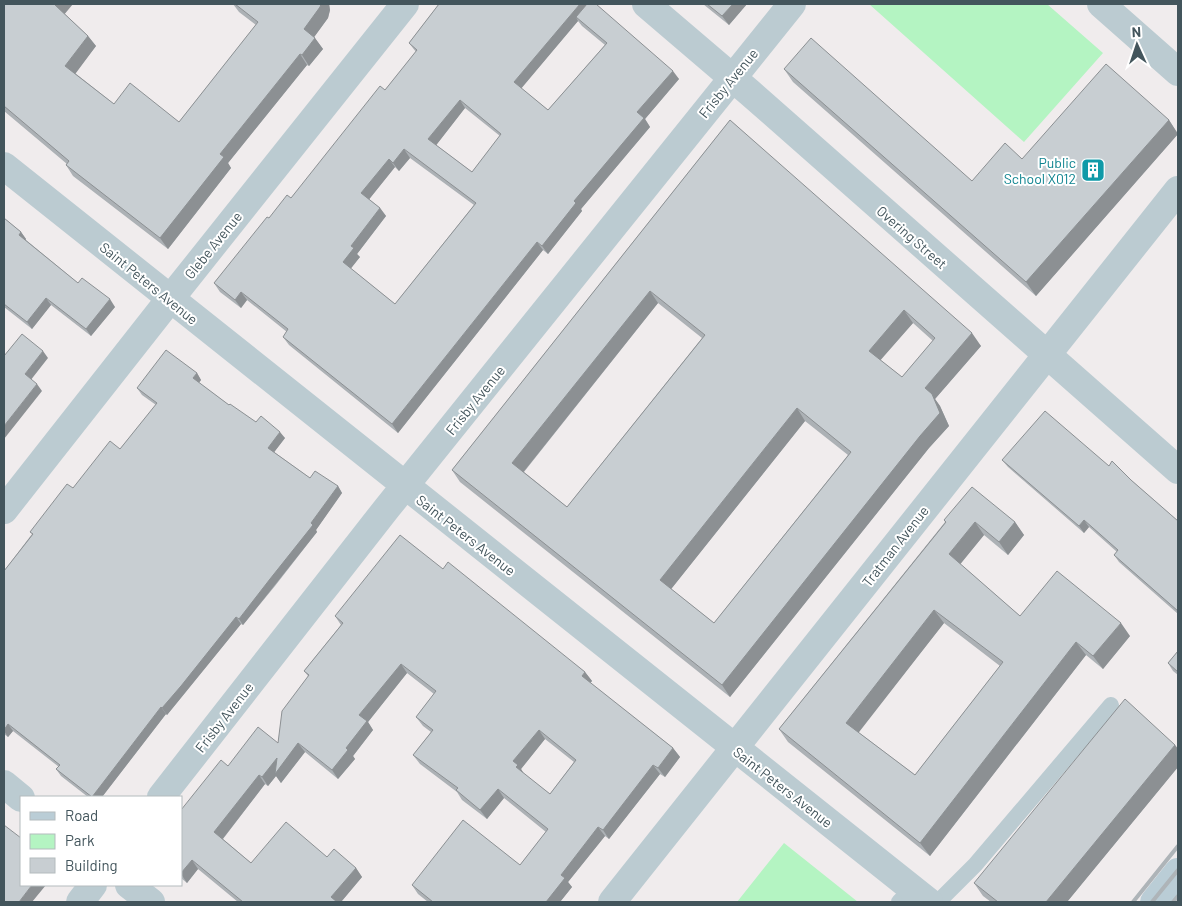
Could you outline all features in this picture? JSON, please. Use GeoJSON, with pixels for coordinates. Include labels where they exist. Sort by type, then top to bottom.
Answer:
{"type":"FeatureCollection","features":[{"type":"Feature","properties":{"kind":"main road"},"geometry":{"type":"LineString","coordinates":[[1154,902],[1178,872]]}},
{"type":"Feature","properties":{"kind":"street","name":"Glebe Avenue"},"geometry":{"type":"LineString","coordinates":[[4,510],[405,4]]}},
{"type":"Feature","properties":{"kind":"street","name":"Overing Street"},"geometry":{"type":"LineString","coordinates":[[646,4],[1178,470]]}},
{"type":"Feature","properties":{"kind":"street","name":"Frisby Avenue"},"geometry":{"type":"LineString","coordinates":[[162,796],[405,486],[792,4]]}},
{"type":"Feature","properties":{"kind":"street"},"geometry":{"type":"LineString","coordinates":[[1101,4],[1178,72]]}},
{"type":"Feature","properties":{"kind":"street","name":"Saint Peters Avenue"},"geometry":{"type":"LineString","coordinates":[[4,166],[735,748],[914,898]]}},
{"type":"Feature","properties":{"kind":"street","name":"Tratman Avenue"},"geometry":{"type":"LineString","coordinates":[[612,902],[1178,190]]}},
{"type":"Feature","properties":{"kind":"street"},"geometry":{"type":"LineString","coordinates":[[4,784],[20,797]]}},
{"type":"Feature","properties":{"kind":"street"},"geometry":{"type":"LineString","coordinates":[[80,902],[92,886]]}},
{"type":"Feature","properties":{"kind":"street"},"geometry":{"type":"LineString","coordinates":[[130,886],[151,902]]}},
{"type":"Feature","properties":{"kind":"lane"},"geometry":{"type":"LineString","coordinates":[[938,902],[975,865],[1111,705]]}},
{"type":"Feature","properties":{"kind":"green space"},"geometry":{"type":"Polygon","coordinates":[[[869,4],[1047,4],[1103,53],[1024,142],[869,4]]]}},
{"type":"Feature","properties":{"kind":"green space"},"geometry":{"type":"Polygon","coordinates":[[[784,843],[858,902],[737,902],[784,843]]]}},
{"type":"Feature","properties":{"kind":"building"},"geometry":{"type":"Polygon","coordinates":[[[4,4],[56,4],[88,36],[65,66],[114,104],[130,83],[179,122],[258,22],[235,4],[321,4],[304,29],[315,38],[220,154],[224,157],[160,238],[66,165],[69,161],[4,106],[4,4]]]}},
{"type":"Feature","properties":{"kind":"building"},"geometry":{"type":"Polygon","coordinates":[[[439,4],[580,4],[514,82],[548,110],[607,43],[576,17],[587,4],[596,4],[673,71],[637,112],[644,118],[574,201],[576,203],[542,246],[537,242],[392,424],[283,337],[288,329],[241,292],[235,300],[214,283],[267,217],[269,218],[287,195],[291,198],[380,86],[385,90],[417,50],[409,43],[439,4]],[[460,100],[428,139],[472,172],[501,134],[460,100]],[[404,149],[393,163],[389,159],[361,193],[380,208],[351,246],[354,248],[343,262],[395,304],[476,203],[404,149]]]}},
{"type":"Feature","properties":{"kind":"building"},"geometry":{"type":"Polygon","coordinates":[[[707,4],[733,4],[722,16],[707,4]]]}},
{"type":"Feature","properties":{"kind":"building","name":"Public School X012"},"geometry":{"type":"Polygon","coordinates":[[[811,38],[972,181],[1005,143],[1022,159],[1106,64],[1169,120],[1026,282],[784,69],[811,38]]]}},
{"type":"Feature","properties":{"kind":"building"},"geometry":{"type":"Polygon","coordinates":[[[730,120],[972,333],[925,388],[932,394],[940,413],[722,685],[452,470],[730,120]],[[650,291],[512,463],[567,507],[705,335],[650,291]],[[904,310],[869,351],[902,377],[935,338],[904,310]],[[797,408],[660,580],[714,623],[851,452],[797,408]]]}},
{"type":"Feature","properties":{"kind":"building"},"geometry":{"type":"Polygon","coordinates":[[[4,218],[21,232],[19,235],[78,283],[82,278],[110,299],[86,329],[46,298],[27,322],[4,304],[4,218]]]}},
{"type":"Feature","properties":{"kind":"building"},"geometry":{"type":"Polygon","coordinates":[[[22,334],[43,351],[25,374],[37,384],[4,426],[4,356],[22,334]]]}},
{"type":"Feature","properties":{"kind":"building"},"geometry":{"type":"Polygon","coordinates":[[[166,350],[197,373],[193,378],[229,405],[256,422],[261,416],[280,432],[268,448],[310,478],[315,471],[338,486],[311,523],[313,525],[239,619],[236,617],[181,686],[161,707],[93,796],[91,796],[56,769],[60,765],[8,724],[4,730],[4,571],[33,534],[30,532],[67,484],[73,488],[110,441],[120,449],[157,403],[137,388],[166,350]]]}},
{"type":"Feature","properties":{"kind":"building"},"geometry":{"type":"Polygon","coordinates":[[[1045,411],[1109,466],[1112,461],[1178,521],[1178,611],[1114,555],[1118,550],[1084,520],[1079,526],[1002,460],[1045,411]]]}},
{"type":"Feature","properties":{"kind":"building"},"geometry":{"type":"Polygon","coordinates":[[[972,487],[1015,522],[999,542],[975,522],[949,554],[1020,616],[1057,571],[1121,623],[1093,656],[1076,642],[920,843],[779,729],[946,522],[944,520],[972,487]],[[934,610],[846,723],[915,775],[1003,662],[934,610]]]}},
{"type":"Feature","properties":{"kind":"building"},"geometry":{"type":"Polygon","coordinates":[[[400,535],[443,569],[448,562],[585,672],[582,676],[673,748],[658,768],[653,765],[603,830],[598,827],[561,875],[565,878],[546,902],[433,902],[412,885],[463,820],[520,865],[548,829],[498,789],[480,810],[456,790],[458,788],[413,755],[433,730],[416,717],[436,691],[401,664],[359,715],[367,721],[332,770],[298,743],[275,774],[277,758],[262,777],[259,775],[214,832],[251,863],[286,822],[327,857],[334,849],[356,868],[331,897],[337,902],[243,902],[192,860],[182,872],[182,809],[221,760],[228,766],[258,727],[278,743],[282,711],[309,675],[304,671],[343,623],[335,616],[400,535]],[[539,730],[513,761],[518,765],[516,767],[550,794],[576,760],[539,730]]]}},
{"type":"Feature","properties":{"kind":"building"},"geometry":{"type":"Polygon","coordinates":[[[1178,651],[1178,672],[1168,663],[1178,651]]]}},
{"type":"Feature","properties":{"kind":"building"},"geometry":{"type":"Polygon","coordinates":[[[1125,699],[1175,745],[1046,902],[998,902],[974,883],[1125,699]]]}},
{"type":"Feature","properties":{"kind":"building"},"geometry":{"type":"Polygon","coordinates":[[[4,825],[20,837],[20,886],[31,886],[19,902],[4,902],[4,825]]]}},
{"type":"Feature","properties":{"kind":"railway"},"geometry":{"type":"LineString","coordinates":[[1133,902],[1178,846]]}},
{"type":"Feature","properties":{"kind":"railway"},"geometry":{"type":"LineString","coordinates":[[1152,902],[1178,870]]}},
{"type":"Feature","properties":{"kind":"railway"},"geometry":{"type":"LineString","coordinates":[[1173,902],[1178,896]]}},
{"type":"Feature","properties":{"kind":"place","name":"Public School X012"},"geometry":{"type":"Point","coordinates":[1093,170]}}]}
